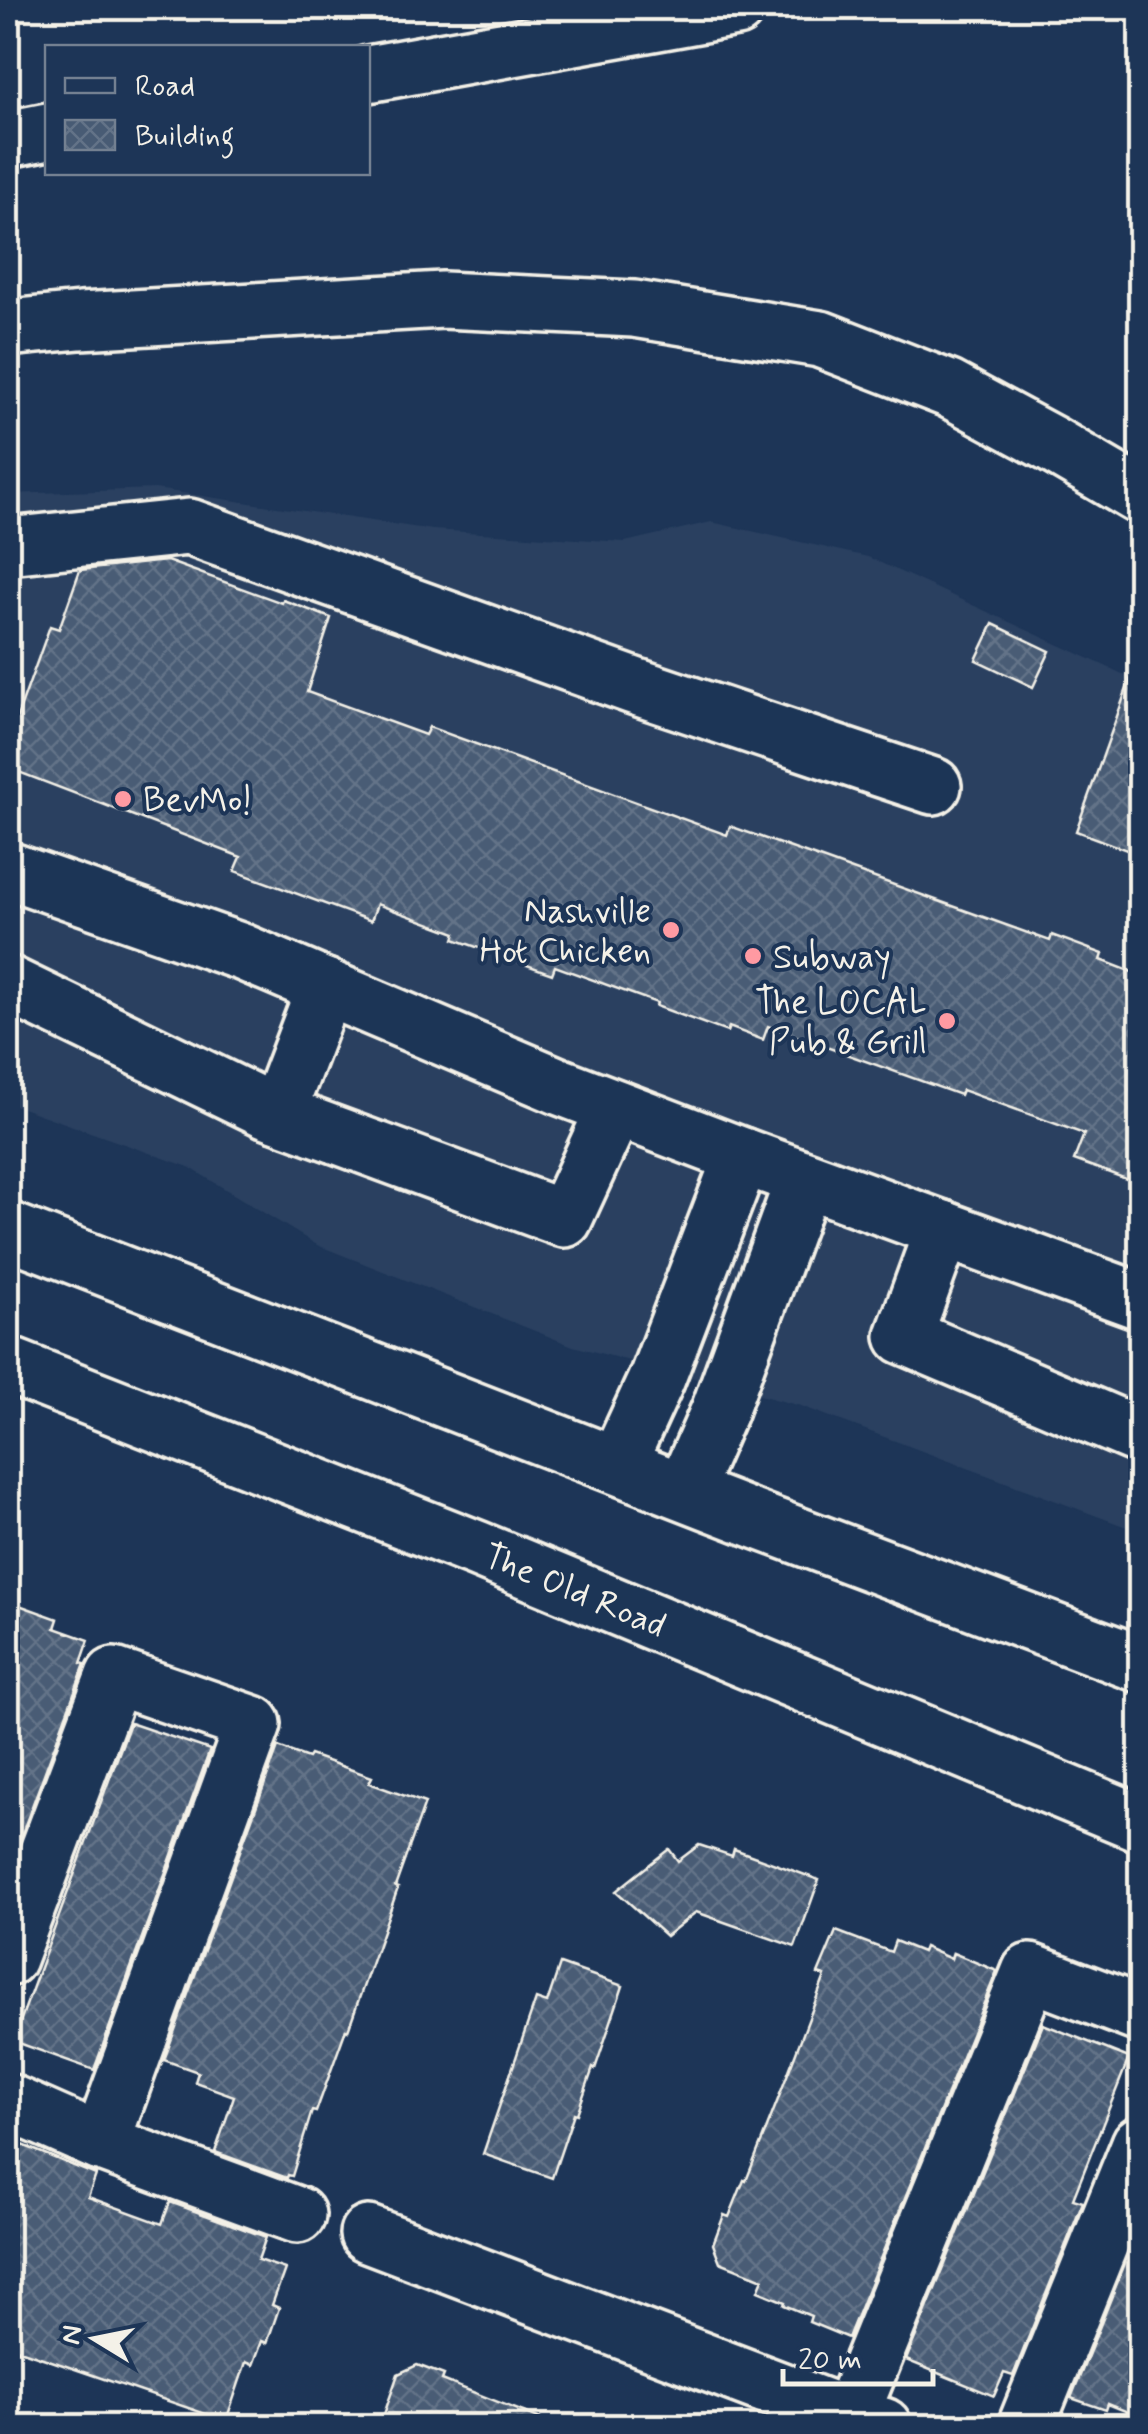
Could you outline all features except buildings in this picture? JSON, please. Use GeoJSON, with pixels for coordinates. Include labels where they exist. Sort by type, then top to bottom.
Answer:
{"type":"FeatureCollection","features":[{"type":"Feature","properties":{"kind":"main road"},"geometry":{"type":"LineString","coordinates":[[370,74],[736,8]]}},
{"type":"Feature","properties":{"kind":"main road"},"geometry":{"type":"LineString","coordinates":[[8,138],[45,132]]}},
{"type":"Feature","properties":{"kind":"main road"},"geometry":{"type":"LineString","coordinates":[[8,328],[443,300],[634,309],[820,339],[949,389],[1140,496]]}},
{"type":"Feature","properties":{"kind":"main road"},"geometry":{"type":"LineString","coordinates":[[8,546],[188,527],[634,686],[933,786]]}},
{"type":"Feature","properties":{"kind":"main road"},"geometry":{"type":"LineString","coordinates":[[8,870],[242,952],[616,1108],[1140,1301]]}},
{"type":"Feature","properties":{"kind":"main road"},"geometry":{"type":"LineString","coordinates":[[8,984],[276,1113],[564,1220],[616,1108]]}},
{"type":"Feature","properties":{"kind":"main road"},"geometry":{"type":"LineString","coordinates":[[276,1113],[325,987]]}},
{"type":"Feature","properties":{"kind":"main road"},"geometry":{"type":"LineString","coordinates":[[617,1465],[649,1396],[742,1156]]}},
{"type":"Feature","properties":{"kind":"main road"},"geometry":{"type":"LineString","coordinates":[[684,1491],[720,1411],[804,1179]]}},
{"type":"Feature","properties":{"kind":"main road"},"geometry":{"type":"LineString","coordinates":[[943,1229],[904,1336],[1140,1436]]}},
{"type":"Feature","properties":{"kind":"main road"},"geometry":{"type":"LineString","coordinates":[[8,1230],[1140,1664]]}},
{"type":"Feature","properties":{"kind":"main road","name":"The Old Road"},"geometry":{"type":"LineString","coordinates":[[8,1366],[476,1549],[1140,1823]]}},
{"type":"Feature","properties":{"kind":"main road"},"geometry":{"type":"LineString","coordinates":[[8,1958],[114,1676],[253,1724],[101,2143]]}},
{"type":"Feature","properties":{"kind":"main road"},"geometry":{"type":"LineString","coordinates":[[368,2234],[860,2423],[1030,1972],[1140,2014]]}},
{"type":"Feature","properties":{"kind":"main road"},"geometry":{"type":"LineString","coordinates":[[8,2102],[101,2143],[298,2215]]}},
{"type":"Feature","properties":{"kind":"main road"},"geometry":{"type":"LineString","coordinates":[[1026,2426],[1140,2144]]}},
{"type":"Feature","properties":{"kind":"shaded area"},"geometry":{"type":"Polygon","coordinates":[[[155,489],[433,530],[625,542],[711,522],[868,557],[1140,682],[1140,1532],[801,1406],[573,1346],[317,1245],[189,1167],[8,1103],[8,494],[155,489]]]}},
{"type":"Feature","properties":{"kind":"place","name":"BevMo!"},"geometry":{"type":"Point","coordinates":[123,799]}},
{"type":"Feature","properties":{"kind":"place","name":"Nashville Hot Chicken"},"geometry":{"type":"Point","coordinates":[671,930]}},
{"type":"Feature","properties":{"kind":"place","name":"Subway"},"geometry":{"type":"Point","coordinates":[753,956]}},
{"type":"Feature","properties":{"kind":"place","name":"The LOCAL Pub & Grill"},"geometry":{"type":"Point","coordinates":[947,1021]}}]}
